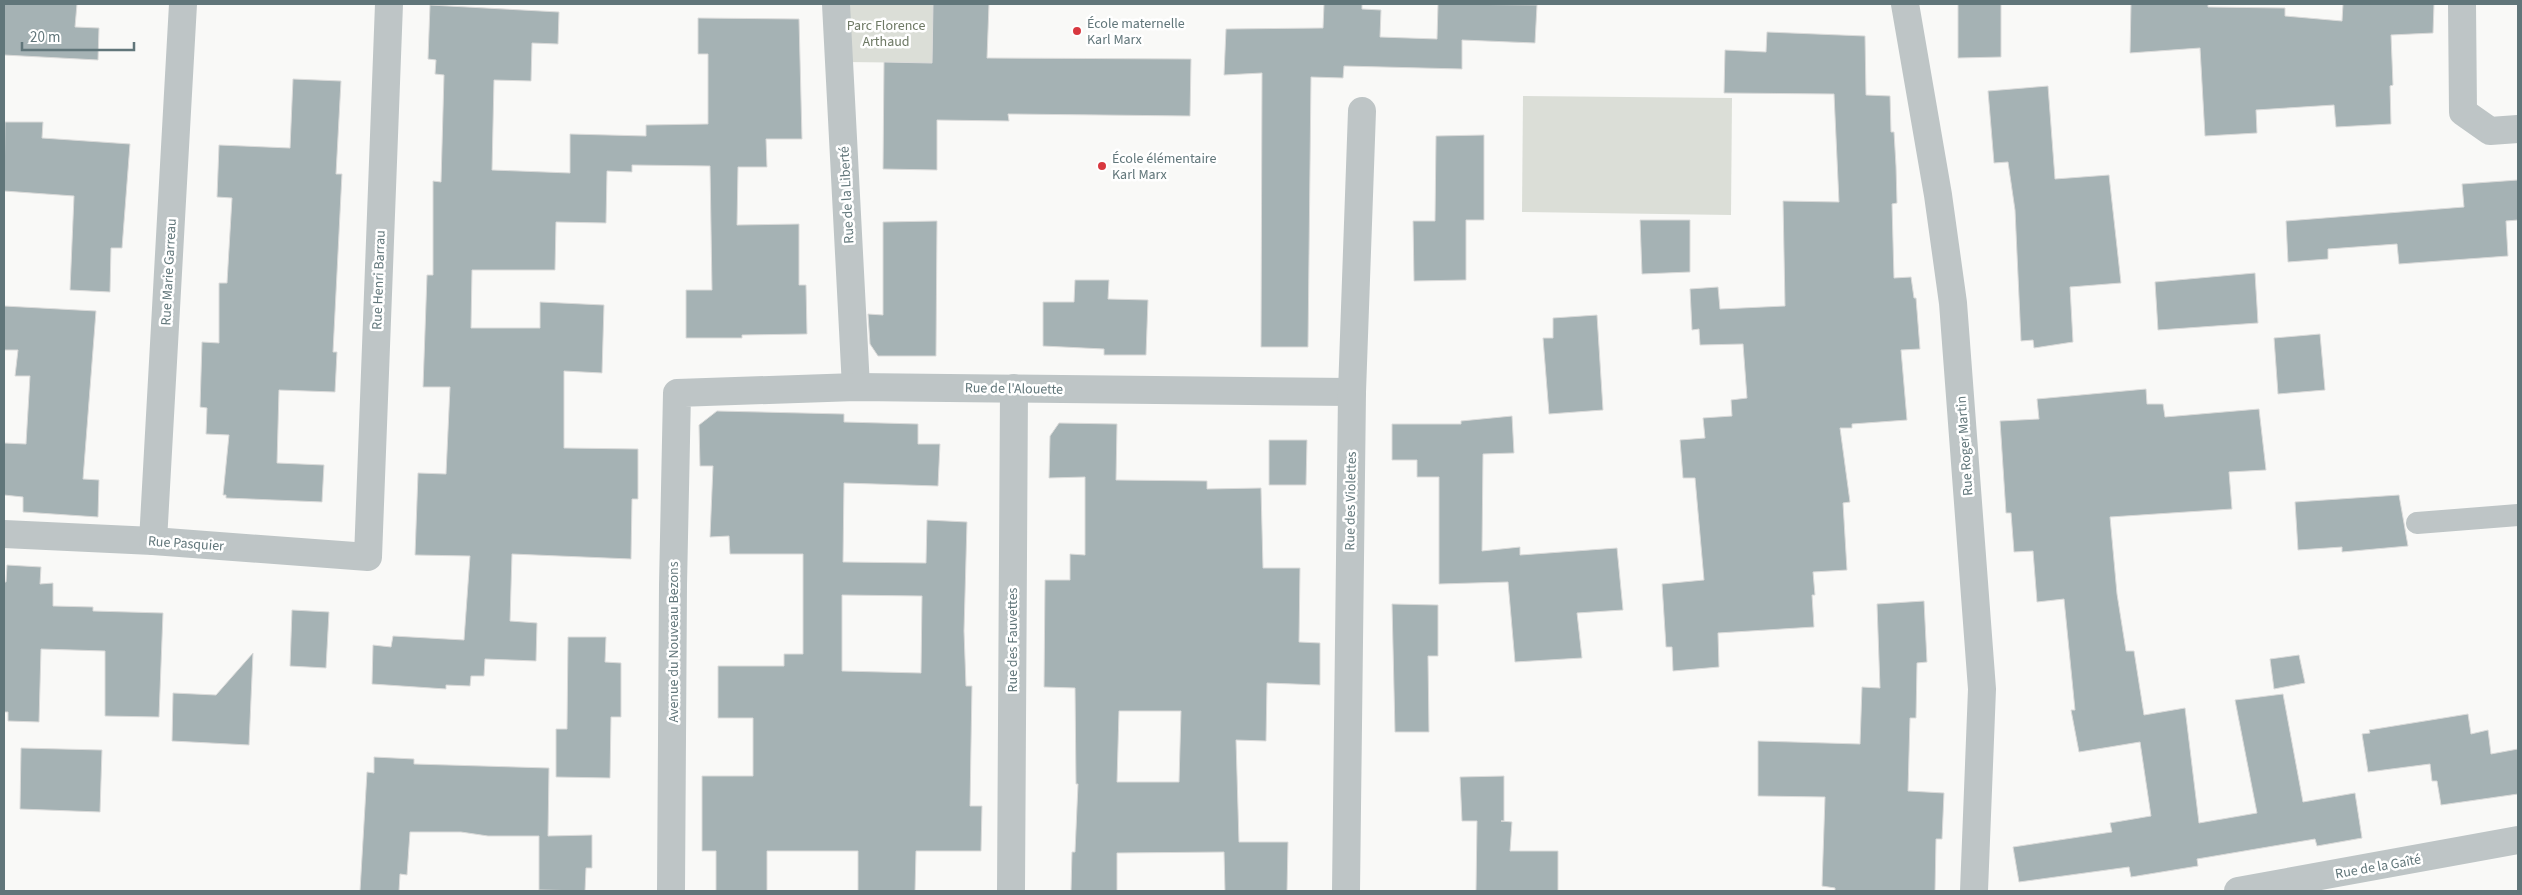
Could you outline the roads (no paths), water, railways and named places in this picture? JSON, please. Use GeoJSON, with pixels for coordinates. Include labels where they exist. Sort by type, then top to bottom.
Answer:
{"type":"FeatureCollection","features":[{"type":"Feature","properties":{"kind":"street","name":"Rue Marie Garreau"},"geometry":{"type":"LineString","coordinates":[[153,541],[183,4]]}},
{"type":"Feature","properties":{"kind":"street","name":"Rue Henri Barrau"},"geometry":{"type":"LineString","coordinates":[[368,556],[389,4]]}},
{"type":"Feature","properties":{"kind":"street","name":"Rue de la Liberté"},"geometry":{"type":"LineString","coordinates":[[836,4],[856,387]]}},
{"type":"Feature","properties":{"kind":"street","name":"Rue Roger Martin"},"geometry":{"type":"LineString","coordinates":[[1905,4],[1938,195],[1953,303],[1982,689],[1974,891]]}},
{"type":"Feature","properties":{"kind":"street"},"geometry":{"type":"LineString","coordinates":[[2462,4],[2463,112],[2490,132],[2518,129]]}},
{"type":"Feature","properties":{"kind":"street","name":"Rue des Violettes"},"geometry":{"type":"LineString","coordinates":[[1346,891],[1352,392],[1362,111]]}},
{"type":"Feature","properties":{"kind":"street","name":"Rue de l'Alouette"},"geometry":{"type":"LineString","coordinates":[[677,393],[856,387],[1352,392]]}},
{"type":"Feature","properties":{"kind":"street","name":"Rue des Fauvettes"},"geometry":{"type":"LineString","coordinates":[[1010,891],[1014,388]]}},
{"type":"Feature","properties":{"kind":"street","name":"Avenue du Nouveau Bezons"},"geometry":{"type":"LineString","coordinates":[[671,891],[673,585],[677,393]]}},
{"type":"Feature","properties":{"kind":"street","name":"Rue Pasquier"},"geometry":{"type":"LineString","coordinates":[[4,534],[153,541],[368,556]]}},
{"type":"Feature","properties":{"kind":"street","name":"Rue de la Gaîté"},"geometry":{"type":"LineString","coordinates":[[2238,891],[2518,840]]}},
{"type":"Feature","properties":{"kind":"lane"},"geometry":{"type":"LineString","coordinates":[[2417,524],[2518,515]]}},
{"type":"Feature","properties":{"kind":"place","name":"École maternelle Karl Marx"},"geometry":{"type":"Point","coordinates":[1077,31]}},
{"type":"Feature","properties":{"kind":"place","name":"École élémentaire Karl Marx"},"geometry":{"type":"Point","coordinates":[1102,166]}},
{"type":"Feature","properties":{"kind":"park label","name":"Parc Florence Arthaud"},"geometry":{"type":"Point","coordinates":[886,33]}}]}
